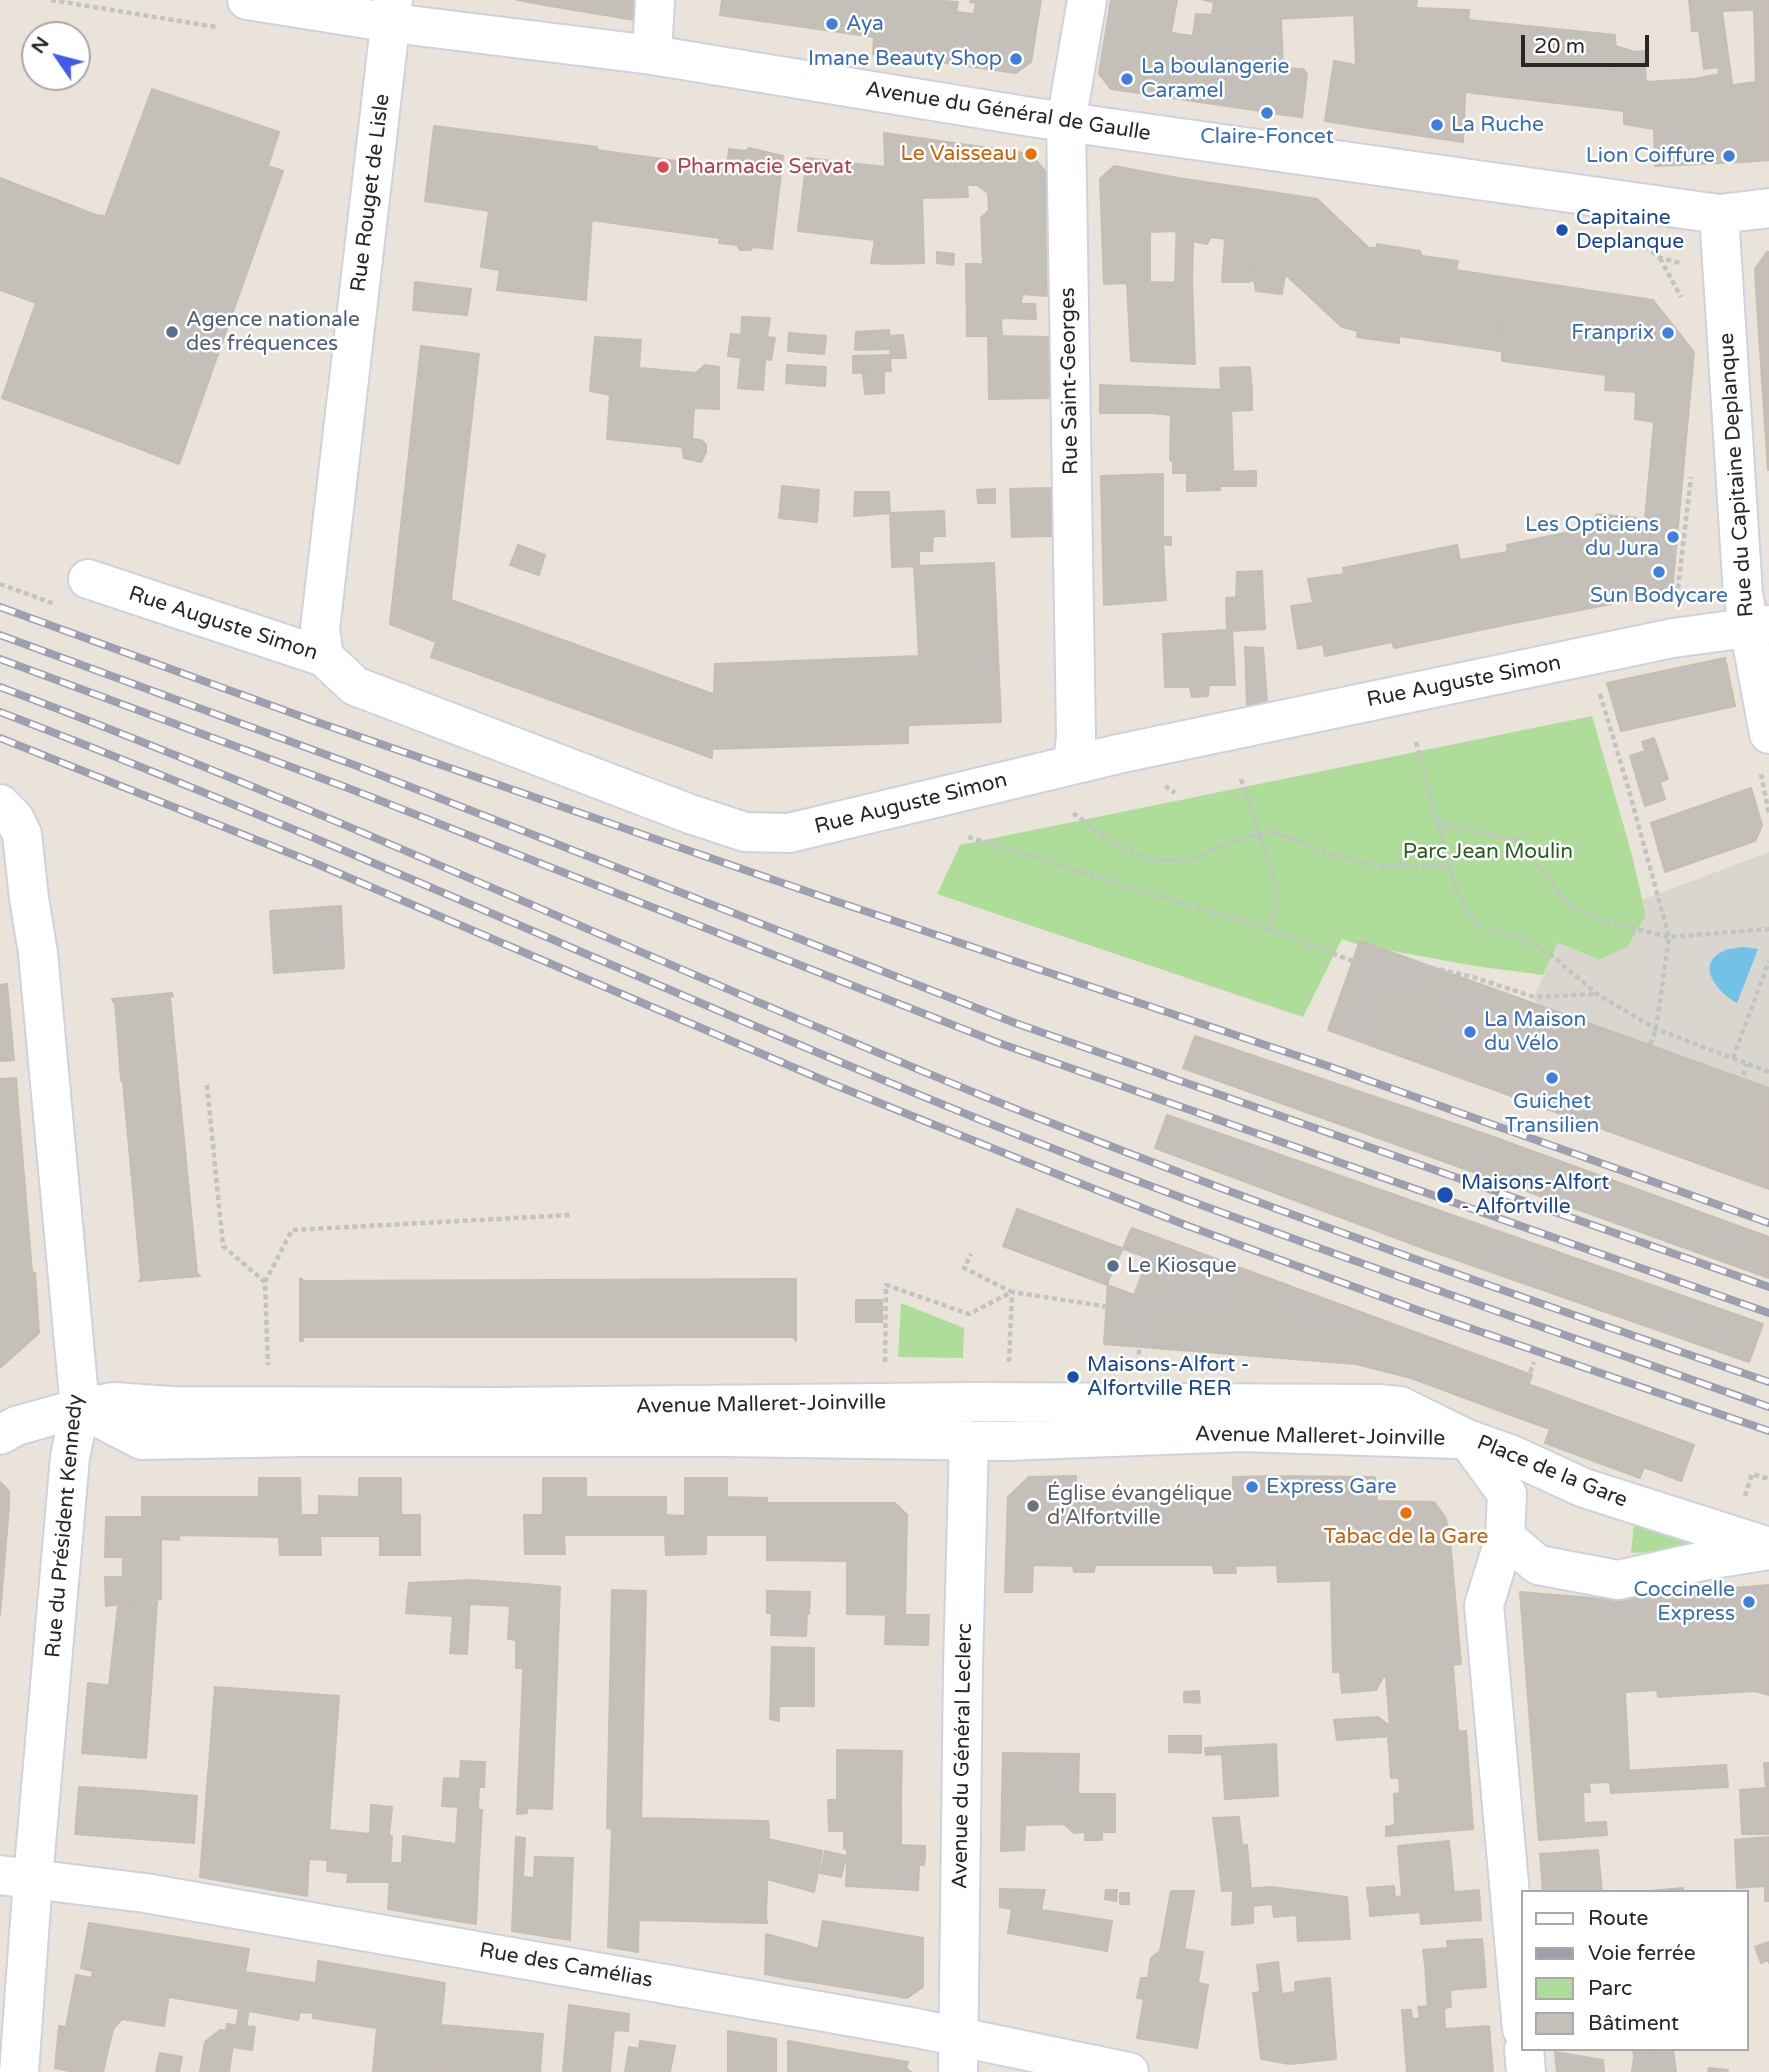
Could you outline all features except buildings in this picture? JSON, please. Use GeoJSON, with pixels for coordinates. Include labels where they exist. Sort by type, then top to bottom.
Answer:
{"type":"FeatureCollection","features":[{"type":"Feature","properties":{"kind":"street","name":"Avenue du Général de Gaulle"},"geometry":{"type":"LineString","coordinates":[[247,0],[392,11],[1066,122],[1719,214],[1769,208]]}},
{"type":"Feature","properties":{"kind":"street"},"geometry":{"type":"LineString","coordinates":[[652,55],[655,0]]}},
{"type":"Feature","properties":{"kind":"street","name":"Rue Saint-Georges"},"geometry":{"type":"LineString","coordinates":[[1073,764],[1076,736],[1066,122],[1087,0]]}},
{"type":"Feature","properties":{"kind":"street","name":"Rue Rouget de Lisle"},"geometry":{"type":"LineString","coordinates":[[324,656],[320,629],[392,11]]}},
{"type":"Feature","properties":{"kind":"street","name":"Rue du Capitaine Deplanque"},"geometry":{"type":"LineString","coordinates":[[1719,214],[1743,594],[1759,627],[1769,734]]}},
{"type":"Feature","properties":{"kind":"street","name":"Rue Auguste Simon"},"geometry":{"type":"LineString","coordinates":[[76,593],[324,656],[355,686],[690,814],[745,832],[789,833],[1073,764],[1405,693],[1673,638],[1759,627]]}},
{"type":"Feature","properties":{"kind":"street","name":"Rue du Président Kennedy"},"geometry":{"type":"LineString","coordinates":[[0,804],[14,818],[22,834],[24,856],[14,900],[38,953],[80,1408],[70,1457],[16,1877],[19,2072]]}},
{"type":"Feature","properties":{"kind":"street","name":"Avenue Malleret-Joinville"},"geometry":{"type":"LineString","coordinates":[[80,1408],[114,1402],[171,1406],[483,1407],[974,1402],[1337,1403],[1400,1406],[1467,1439]]}},
{"type":"Feature","properties":{"kind":"street"},"geometry":{"type":"LineString","coordinates":[[0,1434],[16,1426],[80,1408]]}},
{"type":"Feature","properties":{"kind":"street","name":"Avenue Malleret-Joinville"},"geometry":{"type":"LineString","coordinates":[[80,1408],[142,1440],[302,1437],[1049,1440],[1242,1432],[1467,1439]]}},
{"type":"Feature","properties":{"kind":"street","name":"Place de la Gare"},"geometry":{"type":"LineString","coordinates":[[1467,1439],[1507,1494],[1505,1537],[1538,1565],[1618,1580],[1769,1549]]}},
{"type":"Feature","properties":{"kind":"street","name":"Place de la Gare"},"geometry":{"type":"LineString","coordinates":[[1467,1439],[1511,1455],[1584,1488],[1769,1549]]}},
{"type":"Feature","properties":{"kind":"street","name":"Avenue du Général Leclerc"},"geometry":{"type":"LineString","coordinates":[[959,2055],[963,1666],[969,1440]]}},
{"type":"Feature","properties":{"kind":"street"},"geometry":{"type":"LineString","coordinates":[[1505,1537],[1484,1605],[1520,2007]]}},
{"type":"Feature","properties":{"kind":"street","name":"Rue des Camélias"},"geometry":{"type":"LineString","coordinates":[[16,1877],[145,1893],[916,2028],[959,2055],[1129,2072]]}},
{"type":"Feature","properties":{"kind":"street"},"geometry":{"type":"LineString","coordinates":[[1524,2051],[1526,2072]]}},
{"type":"Feature","properties":{"kind":"path"},"geometry":{"type":"LineString","coordinates":[[51,0],[222,28]]}},
{"type":"Feature","properties":{"kind":"path"},"geometry":{"type":"LineString","coordinates":[[1660,258],[1687,307]]}},
{"type":"Feature","properties":{"kind":"path"},"geometry":{"type":"LineString","coordinates":[[1673,638],[1667,609],[1677,600],[1693,465]]}},
{"type":"Feature","properties":{"kind":"path"},"geometry":{"type":"LineString","coordinates":[[0,584],[76,593]]}},
{"type":"Feature","properties":{"kind":"path"},"geometry":{"type":"LineString","coordinates":[[1587,657],[1628,787],[1669,937],[1656,1030],[1645,1058]]}},
{"type":"Feature","properties":{"kind":"path"},"geometry":{"type":"LineString","coordinates":[[1416,741],[1455,889],[1478,925],[1533,944],[1552,956],[1597,994],[1656,1030],[1769,1072]]}},
{"type":"Feature","properties":{"kind":"path"},"geometry":{"type":"LineString","coordinates":[[1241,779],[1275,883],[1275,906],[1268,929]]}},
{"type":"Feature","properties":{"kind":"path"},"geometry":{"type":"LineString","coordinates":[[1073,813],[1111,842],[1151,861],[1195,859],[1227,843],[1272,831],[1329,853],[1381,866],[1451,866]]}},
{"type":"Feature","properties":{"kind":"path"},"geometry":{"type":"LineString","coordinates":[[1438,824],[1517,840],[1570,906],[1603,921],[1669,937],[1769,929]]}},
{"type":"Feature","properties":{"kind":"path"},"geometry":{"type":"LineString","coordinates":[[968,837],[1268,929],[1538,1031]]}},
{"type":"Feature","properties":{"kind":"path"},"geometry":{"type":"LineString","coordinates":[[1373,1039],[1353,1036],[1383,957],[1473,977],[1534,997],[1597,994]]}},
{"type":"Feature","properties":{"kind":"path"},"geometry":{"type":"LineString","coordinates":[[1733,1058],[1769,961]]}},
{"type":"Feature","properties":{"kind":"path"},"geometry":{"type":"LineString","coordinates":[[1737,1091],[1747,1063]]}},
{"type":"Feature","properties":{"kind":"path"},"geometry":{"type":"LineString","coordinates":[[207,1085],[223,1246],[265,1282]]}},
{"type":"Feature","properties":{"kind":"path"},"geometry":{"type":"LineString","coordinates":[[1191,1146],[1264,1173]]}},
{"type":"Feature","properties":{"kind":"path"},"geometry":{"type":"LineString","coordinates":[[1522,1169],[1587,1192]]}},
{"type":"Feature","properties":{"kind":"path"},"geometry":{"type":"LineString","coordinates":[[268,1373],[265,1282],[292,1230],[571,1215]]}},
{"type":"Feature","properties":{"kind":"path"},"geometry":{"type":"LineString","coordinates":[[1695,1228],[1758,1251]]}},
{"type":"Feature","properties":{"kind":"path"},"geometry":{"type":"LineString","coordinates":[[1489,1252],[1556,1276]]}},
{"type":"Feature","properties":{"kind":"path"},"geometry":{"type":"LineString","coordinates":[[971,1254],[964,1268],[1012,1292],[1142,1312],[1181,1298],[1242,1312]]}},
{"type":"Feature","properties":{"kind":"path"},"geometry":{"type":"LineString","coordinates":[[1181,1298],[1190,1280],[1234,1295]]}},
{"type":"Feature","properties":{"kind":"path"},"geometry":{"type":"LineString","coordinates":[[885,1370],[887,1285],[969,1314],[1012,1292]]}},
{"type":"Feature","properties":{"kind":"path"},"geometry":{"type":"LineString","coordinates":[[1008,1373],[1012,1292]]}},
{"type":"Feature","properties":{"kind":"path"},"geometry":{"type":"LineString","coordinates":[[1288,1302],[1364,1328]]}},
{"type":"Feature","properties":{"kind":"path"},"geometry":{"type":"LineString","coordinates":[[1136,1403],[1142,1312]]}},
{"type":"Feature","properties":{"kind":"path"},"geometry":{"type":"LineString","coordinates":[[1664,1314],[1724,1336]]}},
{"type":"Feature","properties":{"kind":"path"},"geometry":{"type":"LineString","coordinates":[[1518,1404],[1534,1362]]}},
{"type":"Feature","properties":{"kind":"path"},"geometry":{"type":"LineString","coordinates":[[1746,1491],[1752,1474],[1769,1479]]}},
{"type":"Feature","properties":{"kind":"green space","name":"Parc Jean Moulin"},"geometry":{"type":"Polygon","coordinates":[[[1592,716],[1632,855],[1646,916],[1627,947],[1599,960],[1558,943],[1543,975],[1475,966],[1359,945],[1342,939],[1303,1017],[937,894],[960,845],[1592,716]]]}},
{"type":"Feature","properties":{"kind":"green space"},"geometry":{"type":"Polygon","coordinates":[[[901,1303],[964,1328],[963,1358],[898,1357],[901,1303]]]}},
{"type":"Feature","properties":{"kind":"green space"},"geometry":{"type":"Polygon","coordinates":[[[1635,1515],[1703,1535],[1700,1549],[1631,1553],[1635,1515]]]}},
{"type":"Feature","properties":{"kind":"shaded area"},"geometry":{"type":"Polygon","coordinates":[[[1769,852],[1769,1103],[1542,1021],[1534,997],[1558,943],[1599,960],[1627,947],[1646,916],[1642,900],[1769,852]]]}},
{"type":"Feature","properties":{"kind":"water"},"geometry":{"type":"Polygon","coordinates":[[[1728,949],[1758,949],[1737,1003],[1716,985],[1710,970],[1711,962],[1728,949]]]}},
{"type":"Feature","properties":{"kind":"railway"},"geometry":{"type":"LineString","coordinates":[[0,607],[314,721],[826,898],[1331,1067],[1769,1223]]}},
{"type":"Feature","properties":{"kind":"railway"},"geometry":{"type":"LineString","coordinates":[[0,635],[357,766],[1015,1023],[1769,1287]]}},
{"type":"Feature","properties":{"kind":"railway"},"geometry":{"type":"LineString","coordinates":[[0,659],[348,788],[999,1043],[1769,1313]]}},
{"type":"Feature","properties":{"kind":"railway"},"geometry":{"type":"LineString","coordinates":[[0,687],[249,785],[988,1098],[1377,1245],[1769,1382]]}},
{"type":"Feature","properties":{"kind":"railway"},"geometry":{"type":"LineString","coordinates":[[0,712],[238,806],[826,1056],[1046,1146],[1355,1261],[1769,1407]]}},
{"type":"Feature","properties":{"kind":"railway"},"geometry":{"type":"LineString","coordinates":[[0,738],[317,864],[830,1083],[1188,1226],[1420,1311],[1769,1431]]}},
{"type":"Feature","properties":{"kind":"place","name":"Aya"},"geometry":{"type":"Point","coordinates":[832,24]}},
{"type":"Feature","properties":{"kind":"place","name":"Imane Beauty Shop"},"geometry":{"type":"Point","coordinates":[1016,59]}},
{"type":"Feature","properties":{"kind":"place","name":"La boulangerie Caramel"},"geometry":{"type":"Point","coordinates":[1127,79]}},
{"type":"Feature","properties":{"kind":"place","name":"Claire-Foncet"},"geometry":{"type":"Point","coordinates":[1267,113]}},
{"type":"Feature","properties":{"kind":"place","name":"La Ruche"},"geometry":{"type":"Point","coordinates":[1437,125]}},
{"type":"Feature","properties":{"kind":"place","name":"Le Vaisseau"},"geometry":{"type":"Point","coordinates":[1031,154]}},
{"type":"Feature","properties":{"kind":"place","name":"Lion Coiffure"},"geometry":{"type":"Point","coordinates":[1729,156]}},
{"type":"Feature","properties":{"kind":"place","name":"Pharmacie Servat"},"geometry":{"type":"Point","coordinates":[663,167]}},
{"type":"Feature","properties":{"kind":"place","name":"Capitaine Deplanque"},"geometry":{"type":"Point","coordinates":[1562,230]}},
{"type":"Feature","properties":{"kind":"place","name":"Agence nationale des fréquences"},"geometry":{"type":"Point","coordinates":[172,332]}},
{"type":"Feature","properties":{"kind":"place","name":"Franprix"},"geometry":{"type":"Point","coordinates":[1668,333]}},
{"type":"Feature","properties":{"kind":"place","name":"Les Opticiens du Jura"},"geometry":{"type":"Point","coordinates":[1673,537]}},
{"type":"Feature","properties":{"kind":"place","name":"Sun Bodycare"},"geometry":{"type":"Point","coordinates":[1659,572]}},
{"type":"Feature","properties":{"kind":"place","name":"La Maison du Vélo"},"geometry":{"type":"Point","coordinates":[1470,1032]}},
{"type":"Feature","properties":{"kind":"place","name":"Guichet Transilien"},"geometry":{"type":"Point","coordinates":[1552,1078]}},
{"type":"Feature","properties":{"kind":"place","name":"Maisons-Alfort - Alfortville"},"geometry":{"type":"Point","coordinates":[1445,1195]}},
{"type":"Feature","properties":{"kind":"place","name":"Le Kiosque"},"geometry":{"type":"Point","coordinates":[1113,1266]}},
{"type":"Feature","properties":{"kind":"place","name":"Maisons-Alfort - Alfortville RER"},"geometry":{"type":"Point","coordinates":[1073,1377]}},
{"type":"Feature","properties":{"kind":"place","name":"Express Gare"},"geometry":{"type":"Point","coordinates":[1252,1487]}},
{"type":"Feature","properties":{"kind":"place","name":"Église évangélique d'Alfortville"},"geometry":{"type":"Point","coordinates":[1033,1506]}},
{"type":"Feature","properties":{"kind":"place","name":"Tabac de la Gare"},"geometry":{"type":"Point","coordinates":[1406,1513]}},
{"type":"Feature","properties":{"kind":"place","name":"Coccinelle Express"},"geometry":{"type":"Point","coordinates":[1749,1602]}}]}
